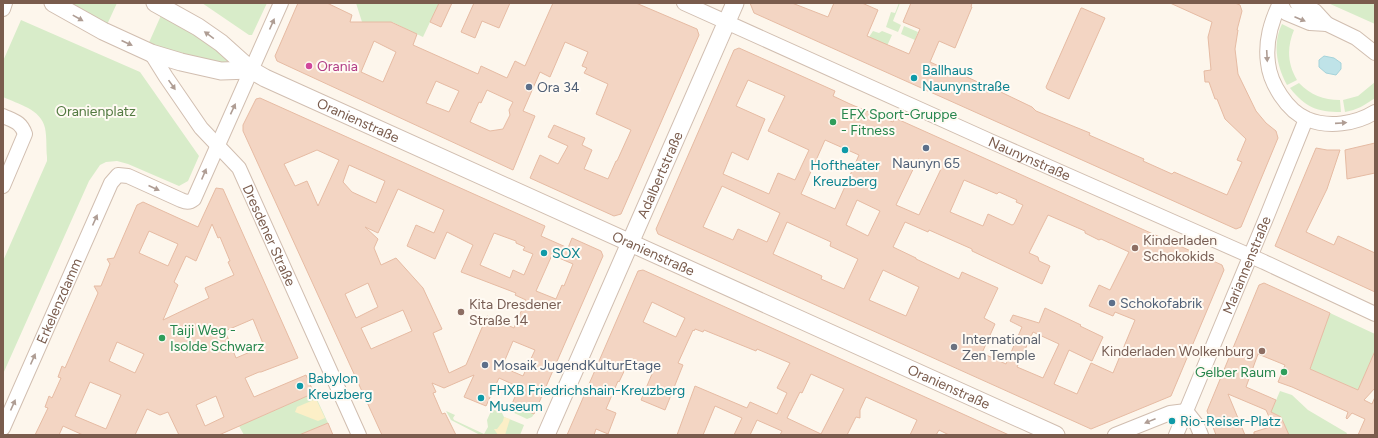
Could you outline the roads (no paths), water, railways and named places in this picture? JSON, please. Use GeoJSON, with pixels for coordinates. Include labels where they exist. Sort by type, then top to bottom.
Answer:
{"type":"FeatureCollection","features":[{"type":"Feature","properties":{"kind":"street"},"geometry":{"type":"LineString","coordinates":[[3,8],[5,3]]}},
{"type":"Feature","properties":{"kind":"street"},"geometry":{"type":"LineString","coordinates":[[53,3],[103,32],[151,52],[181,62],[221,72],[251,70]]}},
{"type":"Feature","properties":{"kind":"street","name":"Oranienstraße"},"geometry":{"type":"LineString","coordinates":[[155,3],[198,27],[221,43],[251,70],[265,78],[1056,435]]}},
{"type":"Feature","properties":{"kind":"street"},"geometry":{"type":"LineString","coordinates":[[217,144],[281,3]]}},
{"type":"Feature","properties":{"kind":"street","name":"Naunynstraße"},"geometry":{"type":"LineString","coordinates":[[684,3],[964,130],[1250,256],[1375,314]]}},
{"type":"Feature","properties":{"kind":"street","name":"Adalbertstraße"},"geometry":{"type":"LineString","coordinates":[[546,435],[735,3]]}},
{"type":"Feature","properties":{"kind":"street"},"geometry":{"type":"LineString","coordinates":[[1280,3],[1286,13],[1310,23],[1326,24],[1356,38],[1375,52]]}},
{"type":"Feature","properties":{"kind":"street"},"geometry":{"type":"LineString","coordinates":[[1280,3],[1273,18],[1267,50],[1270,72],[1274,84],[1286,102],[1306,119],[1320,122],[1344,123],[1356,121],[1375,112]]}},
{"type":"Feature","properties":{"kind":"street"},"geometry":{"type":"LineString","coordinates":[[1296,3],[1315,11],[1326,24]]}},
{"type":"Feature","properties":{"kind":"street"},"geometry":{"type":"LineString","coordinates":[[1356,38],[1375,40]]}},
{"type":"Feature","properties":{"kind":"street","name":"Dresdener Straße"},"geometry":{"type":"LineString","coordinates":[[151,52],[166,77],[201,128],[239,168],[359,435]]}},
{"type":"Feature","properties":{"kind":"street"},"geometry":{"type":"LineString","coordinates":[[3,116],[22,126],[25,134],[3,186]]}},
{"type":"Feature","properties":{"kind":"street","name":"Mariannenstraße"},"geometry":{"type":"LineString","coordinates":[[1186,411],[1306,119]]}},
{"type":"Feature","properties":{"kind":"street","name":"Erkelenzdamm"},"geometry":{"type":"LineString","coordinates":[[3,428],[111,183],[118,175],[128,176],[181,200],[190,202],[194,199],[217,144]]}},
{"type":"Feature","properties":{"kind":"street"},"geometry":{"type":"LineString","coordinates":[[1115,435],[1170,413],[1186,411]]}},
{"type":"Feature","properties":{"kind":"street"},"geometry":{"type":"LineString","coordinates":[[1176,435],[1186,411]]}},
{"type":"Feature","properties":{"kind":"street"},"geometry":{"type":"LineString","coordinates":[[1186,411],[1197,425],[1201,435]]}},
{"type":"Feature","properties":{"kind":"water"},"geometry":{"type":"Polygon","coordinates":[[[1324,56],[1334,58],[1341,63],[1341,69],[1336,75],[1326,73],[1319,67],[1319,60],[1324,56]]]}},
{"type":"Feature","properties":{"kind":"place","name":"Orania"},"geometry":{"type":"Point","coordinates":[309,66]}},
{"type":"Feature","properties":{"kind":"place","name":"Ballhaus Naunynstraße"},"geometry":{"type":"Point","coordinates":[914,78]}},
{"type":"Feature","properties":{"kind":"place","name":"Ora 34"},"geometry":{"type":"Point","coordinates":[529,87]}},
{"type":"Feature","properties":{"kind":"place","name":"EFX Sport-Gruppe - Fitness"},"geometry":{"type":"Point","coordinates":[833,122]}},
{"type":"Feature","properties":{"kind":"place","name":"Naunyn 65"},"geometry":{"type":"Point","coordinates":[926,148]}},
{"type":"Feature","properties":{"kind":"place","name":"Hoftheater Kreuzberg"},"geometry":{"type":"Point","coordinates":[845,150]}},
{"type":"Feature","properties":{"kind":"place","name":"Kinderladen Schokokids"},"geometry":{"type":"Point","coordinates":[1135,248]}},
{"type":"Feature","properties":{"kind":"place","name":"SOX"},"geometry":{"type":"Point","coordinates":[544,253]}},
{"type":"Feature","properties":{"kind":"place","name":"Schokofabrik"},"geometry":{"type":"Point","coordinates":[1112,303]}},
{"type":"Feature","properties":{"kind":"place","name":"Kita Dresdener Straße 14"},"geometry":{"type":"Point","coordinates":[461,312]}},
{"type":"Feature","properties":{"kind":"place","name":"Taiji Weg - Isolde Schwarz"},"geometry":{"type":"Point","coordinates":[162,338]}},
{"type":"Feature","properties":{"kind":"place","name":"International Zen Temple"},"geometry":{"type":"Point","coordinates":[954,347]}},
{"type":"Feature","properties":{"kind":"place","name":"Kinderladen Wolkenburg"},"geometry":{"type":"Point","coordinates":[1262,351]}},
{"type":"Feature","properties":{"kind":"place","name":"Mosaik JugendKulturEtage"},"geometry":{"type":"Point","coordinates":[485,365]}},
{"type":"Feature","properties":{"kind":"place","name":"Gelber Raum"},"geometry":{"type":"Point","coordinates":[1284,372]}},
{"type":"Feature","properties":{"kind":"place","name":"Babylon Kreuzberg"},"geometry":{"type":"Point","coordinates":[300,386]}},
{"type":"Feature","properties":{"kind":"place","name":"FHXB Friedrichshain-Kreuzberg Museum"},"geometry":{"type":"Point","coordinates":[481,398]}},
{"type":"Feature","properties":{"kind":"place","name":"Rio-Reiser-Platz"},"geometry":{"type":"Point","coordinates":[1172,421]}},
{"type":"Feature","properties":{"kind":"park label","name":"Oranienplatz"},"geometry":{"type":"Point","coordinates":[96,111]}}]}
